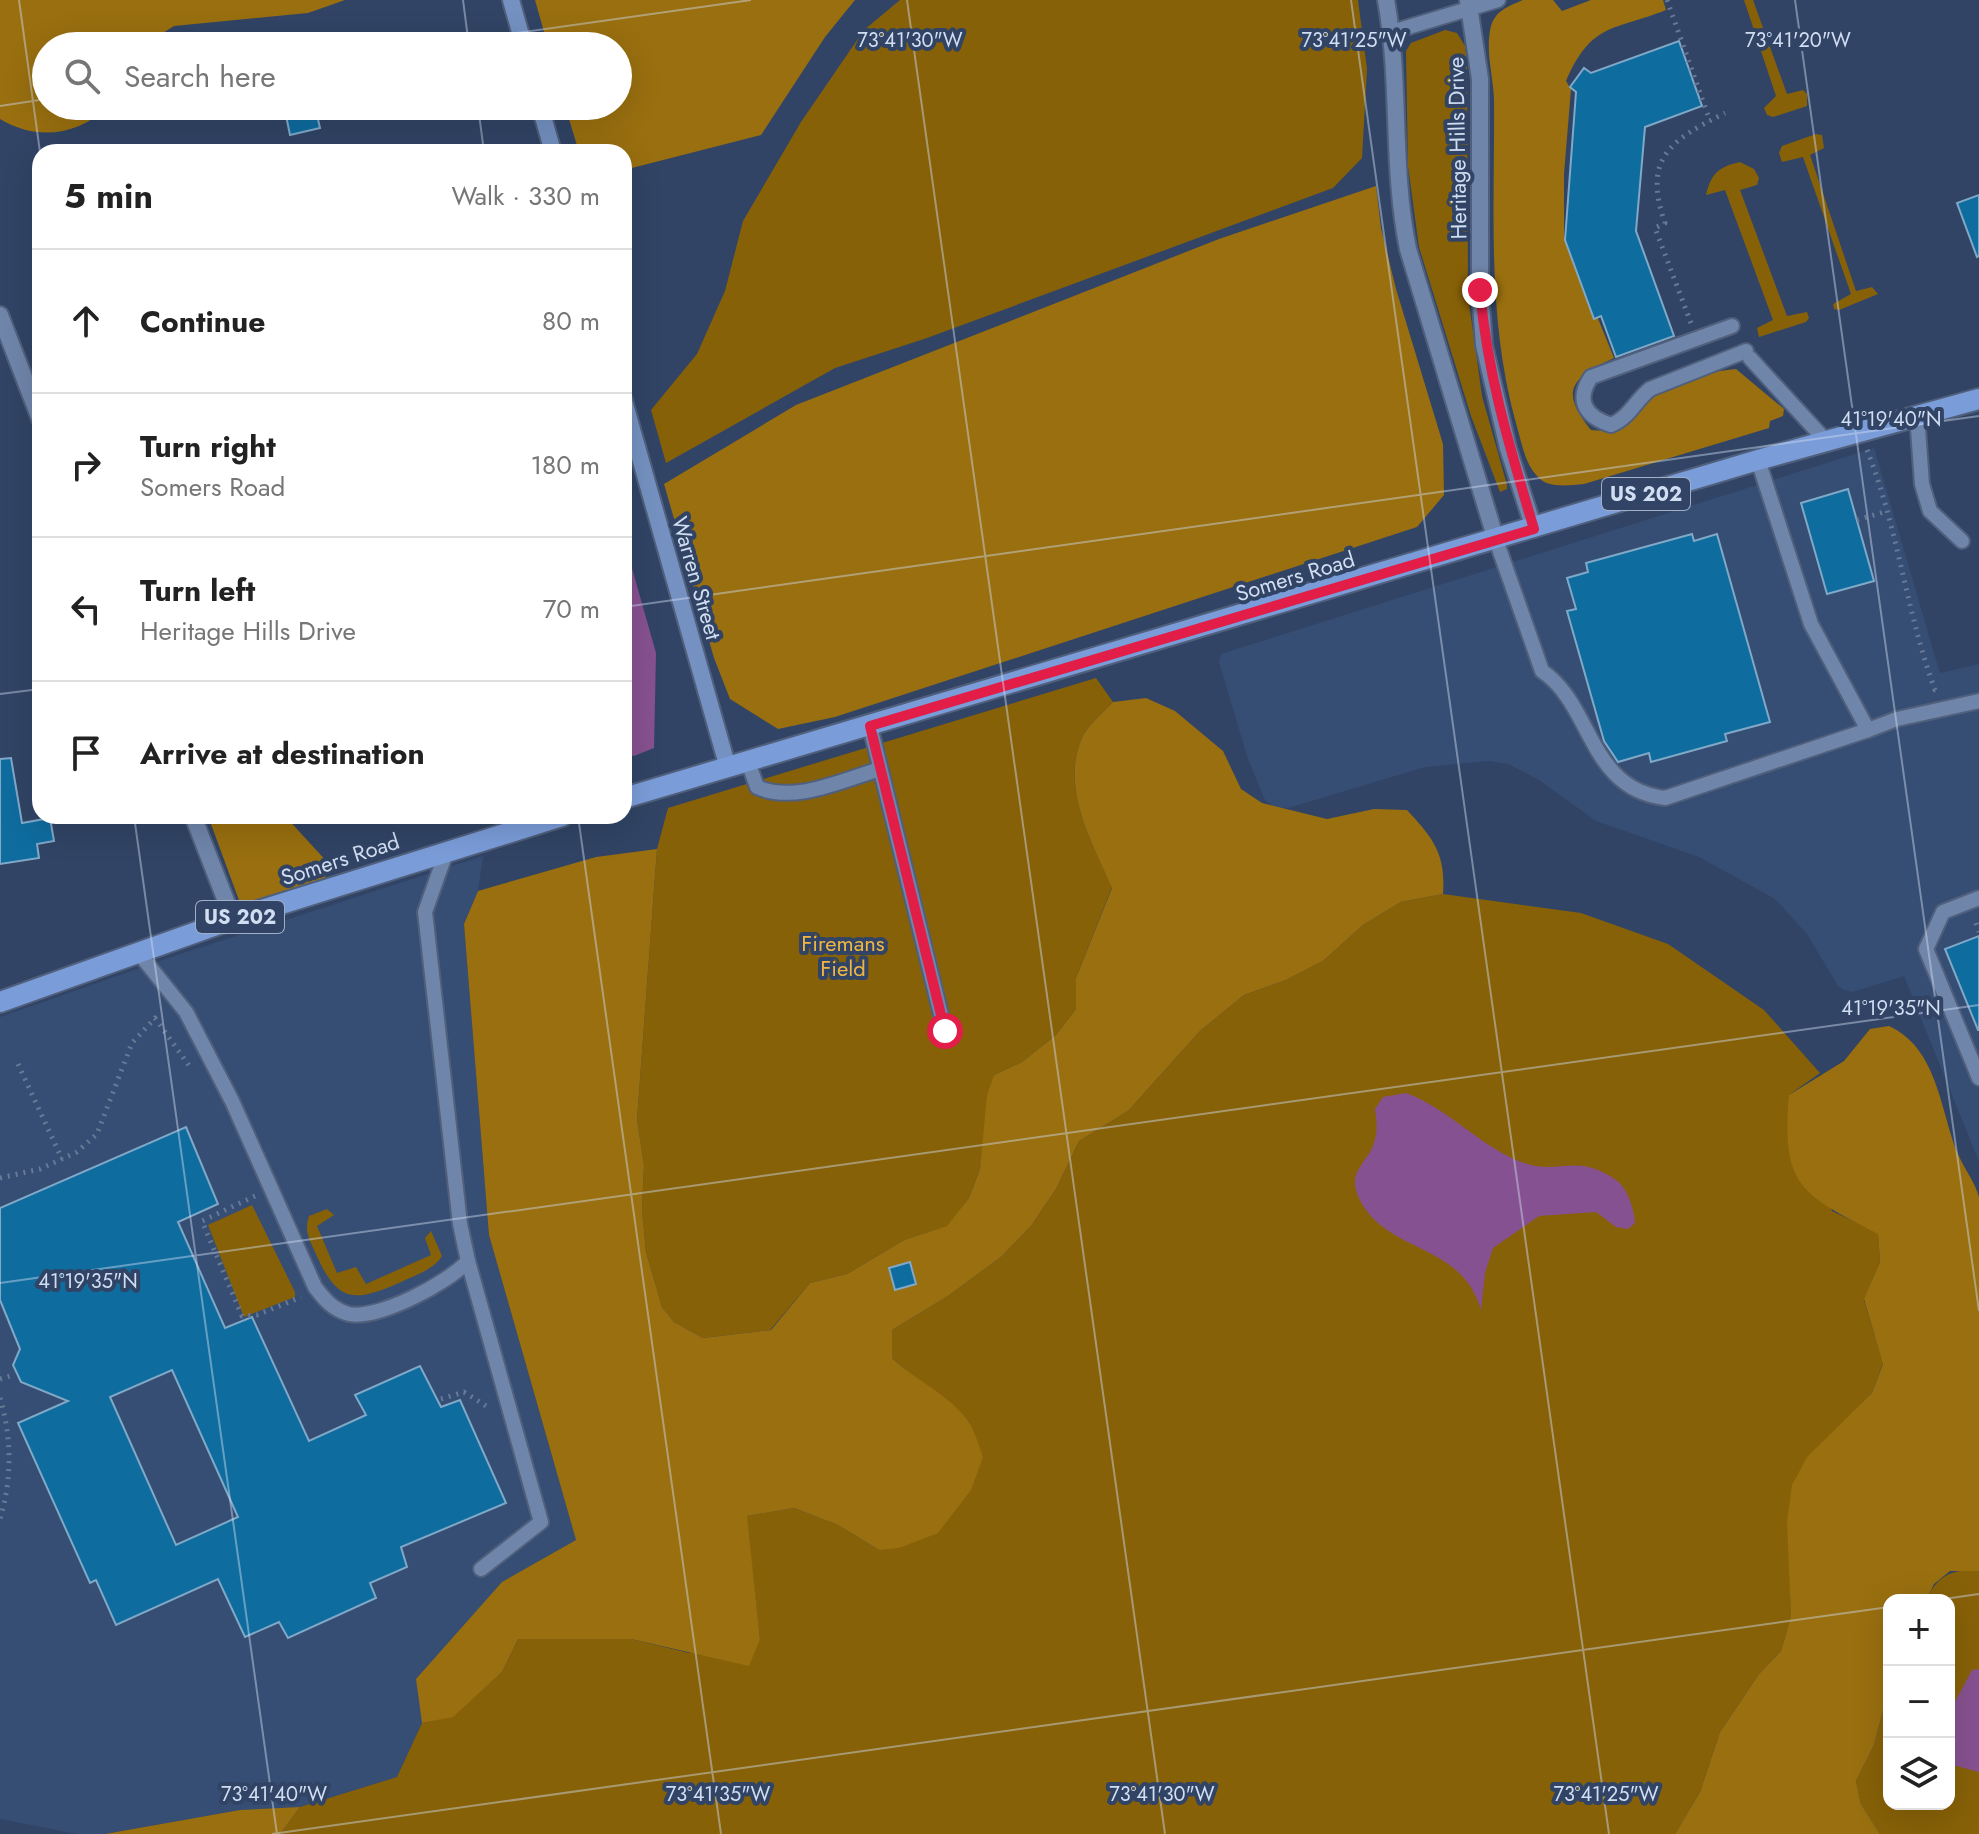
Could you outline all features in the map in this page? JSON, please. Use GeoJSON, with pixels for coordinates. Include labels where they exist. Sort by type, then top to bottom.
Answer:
{"type":"FeatureCollection","features":[{"type":"Feature","properties":{"kind":"main road","name":"Somers Road"},"geometry":{"type":"LineString","coordinates":[[632,796],[1758,460],[1979,399]]}},
{"type":"Feature","properties":{"kind":"main road","name":"Somers Road"},"geometry":{"type":"LineString","coordinates":[[0,1002],[233,919],[535,824]]}},
{"type":"Feature","properties":{"kind":"street"},"geometry":{"type":"LineString","coordinates":[[511,0],[520,32]]}},
{"type":"Feature","properties":{"kind":"street"},"geometry":{"type":"LineString","coordinates":[[1386,0],[1392,32],[1398,202],[1408,249],[1496,540]]}},
{"type":"Feature","properties":{"kind":"street","name":"Heritage Hills Drive"},"geometry":{"type":"LineString","coordinates":[[1470,5],[1480,79],[1480,290],[1484,345],[1508,448],[1534,529]]}},
{"type":"Feature","properties":{"kind":"street"},"geometry":{"type":"LineString","coordinates":[[544,120],[551,144]]}},
{"type":"Feature","properties":{"kind":"street"},"geometry":{"type":"LineString","coordinates":[[0,315],[32,398]]}},
{"type":"Feature","properties":{"kind":"street","name":"Warren Street"},"geometry":{"type":"LineString","coordinates":[[632,427],[738,765]]}},
{"type":"Feature","properties":{"kind":"street"},"geometry":{"type":"LineString","coordinates":[[196,824],[233,919]]}},
{"type":"Feature","properties":{"kind":"lane"},"geometry":{"type":"LineString","coordinates":[[1392,32],[1470,5],[1498,0]]}},
{"type":"Feature","properties":{"kind":"lane"},"geometry":{"type":"LineString","coordinates":[[1732,326],[1591,377],[1582,391],[1584,409],[1594,420],[1611,425],[1625,419],[1640,397],[1650,389],[1748,354],[1826,441]]}},
{"type":"Feature","properties":{"kind":"lane"},"geometry":{"type":"LineString","coordinates":[[1917,415],[1922,484],[1930,511],[1962,541]]}},
{"type":"Feature","properties":{"kind":"lane"},"geometry":{"type":"LineString","coordinates":[[1758,460],[1811,624],[1868,730]]}},
{"type":"Feature","properties":{"kind":"lane"},"geometry":{"type":"LineString","coordinates":[[1496,540],[1542,671],[1561,684],[1586,735],[1613,773],[1656,797],[1665,798],[1868,730],[1979,701]]}},
{"type":"Feature","properties":{"kind":"lane"},"geometry":{"type":"LineString","coordinates":[[870,726],[945,1031]]}},
{"type":"Feature","properties":{"kind":"lane"},"geometry":{"type":"LineString","coordinates":[[738,765],[757,787],[774,795],[799,792],[880,769]]}},
{"type":"Feature","properties":{"kind":"lane"},"geometry":{"type":"LineString","coordinates":[[447,850],[425,912],[460,1224],[541,1522],[481,1569]]}},
{"type":"Feature","properties":{"kind":"lane"},"geometry":{"type":"LineString","coordinates":[[1979,898],[1943,912],[1926,949],[1979,1078]]}},
{"type":"Feature","properties":{"kind":"lane"},"geometry":{"type":"LineString","coordinates":[[138,952],[186,1012],[232,1101],[315,1287],[327,1302],[346,1313],[376,1313],[455,1275],[468,1261]]}},
{"type":"Feature","properties":{"kind":"path"},"geometry":{"type":"LineString","coordinates":[[1667,0],[1710,121]]}},
{"type":"Feature","properties":{"kind":"path"},"geometry":{"type":"LineString","coordinates":[[1692,324],[1655,228],[1665,223],[1655,185],[1658,168],[1681,136],[1725,113]]}},
{"type":"Feature","properties":{"kind":"path"},"geometry":{"type":"LineString","coordinates":[[1859,431],[1887,511],[1921,653],[1935,690],[1952,688]]}},
{"type":"Feature","properties":{"kind":"path"},"geometry":{"type":"LineString","coordinates":[[1857,520],[1887,511]]}},
{"type":"Feature","properties":{"kind":"path"},"geometry":{"type":"LineString","coordinates":[[1976,923],[1979,932]]}},
{"type":"Feature","properties":{"kind":"path"},"geometry":{"type":"LineString","coordinates":[[18,1064],[62,1159]]}},
{"type":"Feature","properties":{"kind":"path"},"geometry":{"type":"LineString","coordinates":[[255,1196],[202,1221],[242,1316],[257,1315],[302,1296]]}},
{"type":"Feature","properties":{"kind":"path"},"geometry":{"type":"LineString","coordinates":[[0,1379],[10,1376]]}},
{"type":"Feature","properties":{"kind":"path"},"geometry":{"type":"LineString","coordinates":[[441,1399],[464,1392],[501,1417]]}},
{"type":"Feature","properties":{"kind":"path"},"geometry":{"type":"LineString","coordinates":[[0,1398],[9,1450],[0,1519]]}},
{"type":"Feature","properties":{"kind":"shaded area"},"geometry":{"type":"Polygon","coordinates":[[[0,0],[345,0],[308,13],[174,26],[164,32],[32,32],[32,120],[90,120],[70,129],[42,132],[14,126],[0,119],[0,0]]]}},
{"type":"Feature","properties":{"kind":"shaded area"},"geometry":{"type":"Polygon","coordinates":[[[535,0],[855,0],[825,37],[761,135],[632,168],[632,144],[577,144],[569,120],[632,120],[632,32],[544,32],[535,0]]]}},
{"type":"Feature","properties":{"kind":"shaded area"},"geometry":{"type":"Polygon","coordinates":[[[1523,0],[1553,0],[1562,11],[1591,0],[1663,0],[1666,10],[1618,26],[1595,38],[1585,48],[1566,81],[1571,89],[1564,174],[1564,235],[1614,358],[1588,372],[1574,387],[1575,405],[1581,417],[1591,430],[1619,429],[1631,422],[1644,404],[1661,392],[1692,378],[1736,369],[1784,409],[1783,416],[1770,421],[1769,428],[1584,484],[1548,483],[1538,477],[1530,466],[1522,447],[1507,386],[1496,305],[1494,99],[1489,44],[1491,26],[1496,16],[1523,0]]]}},
{"type":"Feature","properties":{"kind":"shaded area"},"geometry":{"type":"Polygon","coordinates":[[[1376,186],[1381,228],[1396,289],[1443,444],[1444,495],[1417,527],[835,717],[778,729],[730,699],[714,658],[664,484],[796,405],[1219,239],[1376,186]]]}},
{"type":"Feature","properties":{"kind":"shaded area"},"geometry":{"type":"Polygon","coordinates":[[[1874,448],[1940,673],[1979,664],[1979,1162],[1904,976],[1853,992],[1844,990],[1838,986],[1807,934],[1775,899],[1699,857],[1596,821],[1539,780],[1508,764],[1488,761],[1425,767],[1288,808],[1274,807],[1265,800],[1248,759],[1219,662],[1221,654],[1874,448]]]}},
{"type":"Feature","properties":{"kind":"shaded area"},"geometry":{"type":"Polygon","coordinates":[[[632,568],[656,653],[654,748],[634,756],[632,568]]]}},
{"type":"Feature","properties":{"kind":"shaded area"},"geometry":{"type":"Polygon","coordinates":[[[1146,698],[1175,711],[1223,751],[1241,789],[1262,803],[1327,819],[1374,809],[1407,810],[1424,829],[1440,857],[1443,894],[1401,902],[1363,925],[1323,961],[1286,980],[1244,995],[1200,1031],[1128,1111],[1079,1141],[1056,1189],[1031,1226],[1001,1257],[948,1296],[892,1330],[892,1358],[961,1412],[971,1426],[983,1457],[971,1490],[938,1533],[899,1548],[879,1550],[838,1525],[794,1508],[747,1516],[760,1639],[749,1666],[631,1639],[518,1639],[502,1672],[453,1717],[422,1723],[416,1679],[502,1582],[576,1540],[489,1235],[464,924],[478,891],[596,857],[657,849],[637,1120],[644,1165],[642,1209],[646,1252],[662,1307],[674,1322],[703,1338],[771,1330],[810,1283],[847,1274],[904,1240],[947,1226],[969,1198],[980,1169],[987,1095],[994,1075],[1022,1062],[1056,1035],[1076,1009],[1076,978],[1112,888],[1088,834],[1077,797],[1076,759],[1081,740],[1113,702],[1146,698]]]}},
{"type":"Feature","properties":{"kind":"shaded area"},"geometry":{"type":"Polygon","coordinates":[[[211,824],[292,824],[329,864],[324,881],[293,896],[240,903],[211,824]]]}},
{"type":"Feature","properties":{"kind":"shaded area"},"geometry":{"type":"Polygon","coordinates":[[[483,856],[478,891],[464,924],[489,1235],[576,1540],[502,1582],[417,1679],[422,1723],[397,1777],[300,1807],[240,1810],[105,1834],[77,1834],[0,1819],[0,1017],[171,957],[483,856]]]}},
{"type":"Feature","properties":{"kind":"shaded area"},"geometry":{"type":"Polygon","coordinates":[[[1889,1026],[1905,1036],[1927,1064],[1957,1152],[1979,1197],[1979,1571],[1950,1571],[1934,1584],[1929,1594],[1883,1594],[1883,1710],[1874,1745],[1856,1781],[1861,1804],[1880,1834],[1675,1834],[1700,1792],[1720,1732],[1759,1674],[1781,1651],[1791,1616],[1787,1522],[1792,1485],[1807,1457],[1872,1393],[1883,1364],[1864,1299],[1880,1262],[1878,1234],[1830,1208],[1802,1184],[1793,1169],[1787,1126],[1789,1095],[1844,1061],[1870,1029],[1889,1026]]]}},
{"type":"Feature","properties":{"kind":"shaded area"},"geometry":{"type":"Polygon","coordinates":[[[1406,1093],[1437,1109],[1511,1158],[1538,1166],[1580,1166],[1603,1172],[1624,1189],[1635,1223],[1628,1229],[1616,1227],[1596,1212],[1539,1216],[1493,1248],[1485,1273],[1481,1310],[1471,1287],[1457,1271],[1385,1229],[1370,1215],[1355,1188],[1356,1175],[1376,1137],[1375,1109],[1383,1097],[1406,1093]]]}},
{"type":"Feature","properties":{"kind":"shaded area"},"geometry":{"type":"Polygon","coordinates":[[[1979,1669],[1979,1772],[1955,1766],[1955,1702],[1972,1670],[1979,1669]]]}},
{"type":"Feature","properties":{"kind":"shaded area"},"geometry":{"type":"Polygon","coordinates":[[[300,1807],[280,1834],[105,1834],[240,1810],[300,1807]]]}},
{"type":"Feature","properties":{"kind":"green space"},"geometry":{"type":"Polygon","coordinates":[[[900,0],[1358,0],[1367,69],[1362,158],[1333,188],[927,338],[835,368],[666,463],[651,410],[697,354],[725,291],[743,221],[801,122],[864,30],[900,0]]]}},
{"type":"Feature","properties":{"kind":"green space"},"geometry":{"type":"Polygon","coordinates":[[[1744,0],[1753,0],[1787,94],[1803,90],[1807,94],[1807,106],[1773,117],[1767,115],[1764,108],[1776,96],[1744,0]]]}},
{"type":"Feature","properties":{"kind":"green space"},"geometry":{"type":"Polygon","coordinates":[[[1445,30],[1457,33],[1465,46],[1468,296],[1482,396],[1507,485],[1507,489],[1500,492],[1471,416],[1419,247],[1408,166],[1406,51],[1411,43],[1445,30]]]}},
{"type":"Feature","properties":{"kind":"green space"},"geometry":{"type":"Polygon","coordinates":[[[1816,134],[1822,135],[1824,148],[1810,155],[1856,291],[1872,287],[1878,294],[1839,310],[1834,309],[1833,304],[1851,294],[1803,157],[1782,162],[1779,153],[1782,146],[1816,134]]]}},
{"type":"Feature","properties":{"kind":"green space"},"geometry":{"type":"Polygon","coordinates":[[[1740,162],[1754,169],[1759,178],[1757,185],[1740,190],[1787,316],[1807,312],[1809,318],[1806,322],[1759,337],[1757,328],[1773,320],[1725,190],[1706,195],[1717,172],[1740,162]]]}},
{"type":"Feature","properties":{"kind":"green space","name":"Firemans Field"},"geometry":{"type":"Polygon","coordinates":[[[1096,678],[1113,702],[1083,735],[1076,759],[1075,778],[1088,834],[1112,887],[1076,978],[1076,1009],[1056,1035],[1022,1062],[994,1075],[980,1169],[969,1198],[948,1226],[904,1240],[847,1274],[810,1283],[770,1330],[703,1338],[674,1322],[662,1307],[646,1252],[642,1209],[644,1165],[637,1120],[657,849],[668,808],[1096,678]]]}},
{"type":"Feature","properties":{"kind":"green space"},"geometry":{"type":"Polygon","coordinates":[[[1443,894],[1581,913],[1668,944],[1764,1010],[1820,1073],[1789,1095],[1832,1211],[1878,1233],[1880,1262],[1864,1300],[1883,1363],[1872,1393],[1845,1421],[1790,1574],[1791,1616],[1781,1651],[1759,1674],[1720,1732],[1700,1792],[1675,1834],[280,1834],[300,1807],[397,1777],[422,1723],[453,1716],[502,1672],[518,1639],[631,1639],[689,1653],[760,1639],[746,1516],[794,1508],[838,1525],[879,1550],[970,1423],[892,1358],[892,1330],[948,1296],[1001,1257],[1031,1226],[1056,1189],[1079,1141],[1128,1111],[1200,1031],[1244,995],[1286,980],[1323,961],[1363,925],[1401,902],[1443,894]]]}},
{"type":"Feature","properties":{"kind":"green space"},"geometry":{"type":"Polygon","coordinates":[[[252,1205],[295,1297],[244,1317],[208,1225],[252,1205]]]}},
{"type":"Feature","properties":{"kind":"green space"},"geometry":{"type":"Polygon","coordinates":[[[327,1209],[334,1215],[317,1226],[337,1273],[356,1267],[366,1284],[431,1255],[425,1238],[431,1231],[442,1256],[424,1272],[384,1289],[370,1294],[348,1294],[331,1281],[323,1269],[308,1234],[309,1216],[327,1209]]]}},
{"type":"Feature","properties":{"kind":"green space"},"geometry":{"type":"Polygon","coordinates":[[[1959,1571],[1979,1571],[1979,1834],[1880,1834],[1861,1804],[1856,1781],[1874,1745],[1883,1710],[1883,1810],[1955,1810],[1955,1594],[1930,1594],[1940,1580],[1959,1571]]]}},
{"type":"Feature","properties":{"kind":"building"},"geometry":{"type":"Polygon","coordinates":[[[1679,41],[1702,106],[1645,127],[1636,231],[1674,336],[1616,357],[1601,316],[1594,319],[1565,240],[1576,92],[1570,87],[1584,68],[1591,73],[1679,41]]]}},
{"type":"Feature","properties":{"kind":"building"},"geometry":{"type":"Polygon","coordinates":[[[287,120],[318,120],[320,128],[290,135],[287,120]]]}},
{"type":"Feature","properties":{"kind":"building"},"geometry":{"type":"Polygon","coordinates":[[[1979,195],[1979,256],[1977,257],[1957,203],[1979,195]]]}},
{"type":"Feature","properties":{"kind":"building"},"geometry":{"type":"Polygon","coordinates":[[[1848,489],[1874,581],[1827,594],[1801,503],[1848,489]]]}},
{"type":"Feature","properties":{"kind":"building"},"geometry":{"type":"Polygon","coordinates":[[[1692,534],[1694,541],[1717,534],[1770,722],[1725,734],[1727,741],[1651,762],[1649,753],[1618,762],[1604,741],[1567,611],[1576,609],[1567,578],[1588,572],[1586,563],[1692,534]]]}},
{"type":"Feature","properties":{"kind":"building"},"geometry":{"type":"Polygon","coordinates":[[[11,758],[22,823],[51,824],[54,841],[37,844],[39,858],[0,864],[0,759],[11,758]]]}},
{"type":"Feature","properties":{"kind":"building"},"geometry":{"type":"Polygon","coordinates":[[[1979,936],[1979,1030],[1978,1030],[1945,949],[1979,936]]]}},
{"type":"Feature","properties":{"kind":"building"},"geometry":{"type":"Polygon","coordinates":[[[186,1127],[218,1204],[178,1222],[225,1328],[252,1317],[309,1441],[366,1415],[355,1395],[420,1366],[441,1407],[460,1400],[506,1503],[401,1547],[407,1567],[370,1583],[376,1598],[288,1638],[279,1622],[245,1637],[218,1579],[116,1625],[96,1580],[90,1583],[18,1423],[68,1401],[21,1382],[13,1365],[20,1349],[0,1300],[0,1208],[186,1127]],[[172,1370],[110,1397],[176,1545],[238,1517],[172,1370]]]}},
{"type":"Feature","properties":{"kind":"building"},"geometry":{"type":"Polygon","coordinates":[[[910,1262],[916,1284],[895,1290],[889,1268],[910,1262]]]}},
{"type":"Feature","properties":{"kind":"route"},"geometry":{"type":"LineString","coordinates":[[945,1031],[870,726],[1534,529],[1495,398],[1484,345],[1480,290]]}}]}
